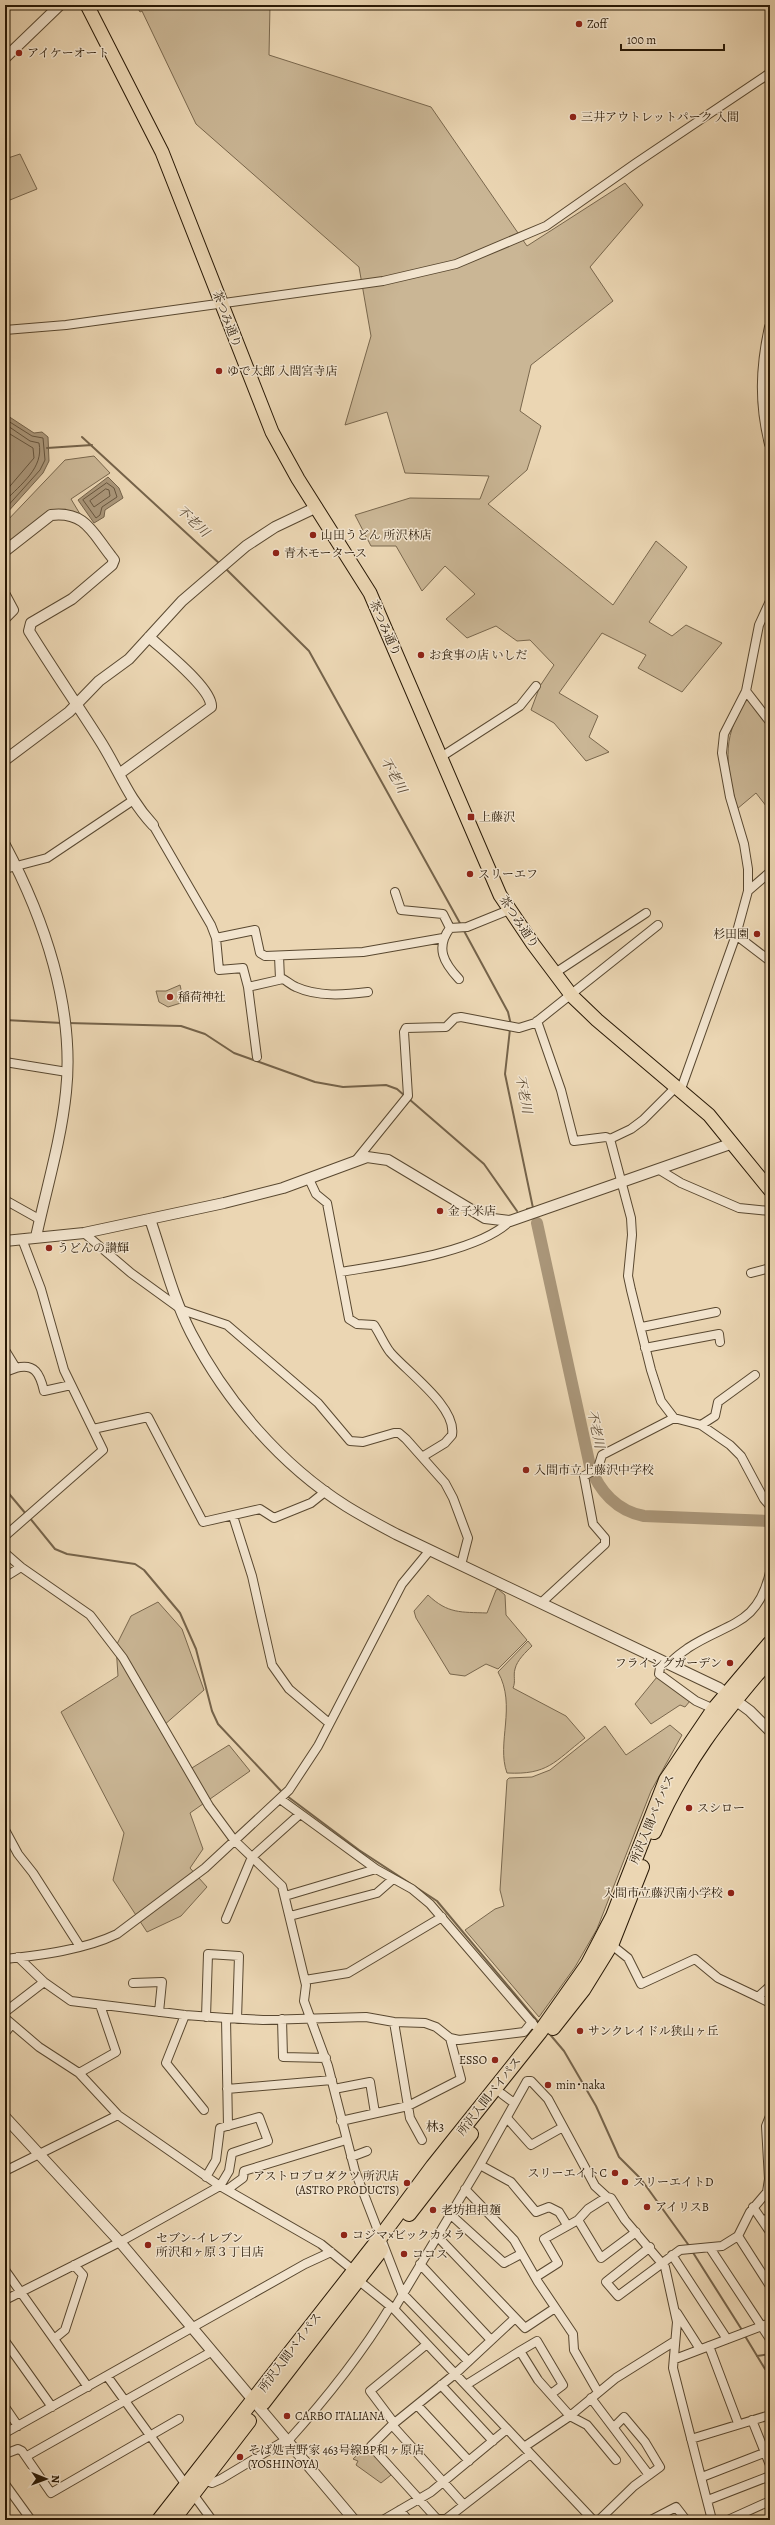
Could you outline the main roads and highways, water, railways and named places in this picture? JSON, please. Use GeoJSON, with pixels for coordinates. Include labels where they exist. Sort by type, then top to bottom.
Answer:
{"type":"FeatureCollection","features":[{"type":"Feature","properties":{"kind":"highway","name":"所沢入間バイパス"},"geometry":{"type":"LineString","coordinates":[[381,2243],[433,2166],[542,2030],[583,1990],[607,1941],[675,1785],[731,1696],[770,1643]]}},
{"type":"Feature","properties":{"kind":"highway","name":"所沢入間バイパス"},"geometry":{"type":"LineString","coordinates":[[607,1941],[666,1780],[714,1709],[731,1696],[770,1659]]}},
{"type":"Feature","properties":{"kind":"highway","name":"所沢入間バイパス"},"geometry":{"type":"LineString","coordinates":[[173,2520],[190,2490],[256,2404],[381,2243],[502,2094],[542,2030]]}},
{"type":"Feature","properties":{"kind":"highway","name":"所沢入間バイパス"},"geometry":{"type":"LineString","coordinates":[[159,2520],[190,2490],[203,2480],[256,2404]]}},
{"type":"Feature","properties":{"kind":"main road","name":"茶つみ通り"},"geometry":{"type":"LineString","coordinates":[[87,5],[154,135],[272,432],[283,453],[370,593],[493,881],[509,910],[572,996],[597,1020],[679,1088],[709,1116],[733,1143],[770,1190]]}},
{"type":"Feature","properties":{"kind":"water"},"geometry":{"type":"Polygon","coordinates":[[[5,414],[34,433],[42,432],[48,437],[49,461],[43,473],[5,515],[5,414]]]}},
{"type":"Feature","properties":{"kind":"water"},"geometry":{"type":"Polygon","coordinates":[[[108,477],[119,488],[123,498],[105,510],[104,517],[94,523],[78,500],[108,477]]]}},
{"type":"Feature","properties":{"kind":"waterway","name":"不老川"},"geometry":{"type":"LineString","coordinates":[[82,437],[220,564]]}},
{"type":"Feature","properties":{"kind":"waterway"},"geometry":{"type":"LineString","coordinates":[[47,448],[92,445]]}},
{"type":"Feature","properties":{"kind":"waterway","name":"不老川"},"geometry":{"type":"LineString","coordinates":[[225,568],[309,651],[461,925]]}},
{"type":"Feature","properties":{"kind":"waterway","name":"不老川"},"geometry":{"type":"LineString","coordinates":[[463,929],[508,1012],[511,1025]]}},
{"type":"Feature","properties":{"kind":"waterway"},"geometry":{"type":"LineString","coordinates":[[5,1020],[62,1023]]}},
{"type":"Feature","properties":{"kind":"waterway"},"geometry":{"type":"LineString","coordinates":[[68,1023],[181,1026],[205,1034],[234,1053],[315,1082],[343,1087],[386,1085],[397,1089],[405,1096]]}},
{"type":"Feature","properties":{"kind":"waterway","name":"不老川"},"geometry":{"type":"LineString","coordinates":[[510,1029],[505,1074],[533,1208],[527,1209]]}},
{"type":"Feature","properties":{"kind":"waterway"},"geometry":{"type":"LineString","coordinates":[[409,1099],[484,1164],[517,1211]]}},
{"type":"Feature","properties":{"kind":"waterway","name":"不老川"},"geometry":{"type":"LineString","coordinates":[[537,1223],[590,1466],[598,1484],[617,1505],[625,1510],[644,1516],[770,1521]]}},
{"type":"Feature","properties":{"kind":"waterway"},"geometry":{"type":"LineString","coordinates":[[5,1489],[26,1514]]}},
{"type":"Feature","properties":{"kind":"waterway"},"geometry":{"type":"LineString","coordinates":[[29,1517],[55,1549],[67,1554],[135,1564],[144,1570],[180,1613],[196,1649],[212,1711],[218,1724],[282,1792]]}},
{"type":"Feature","properties":{"kind":"waterway"},"geometry":{"type":"LineString","coordinates":[[287,1796],[359,1850],[437,1901],[539,2023]]}},
{"type":"Feature","properties":{"kind":"waterway"},"geometry":{"type":"LineString","coordinates":[[548,2032],[564,2051],[596,2106],[619,2157],[641,2179],[690,2247]]}},
{"type":"Feature","properties":{"kind":"waterway"},"geometry":{"type":"LineString","coordinates":[[692,2251],[742,2330]]}},
{"type":"Feature","properties":{"kind":"waterway"},"geometry":{"type":"LineString","coordinates":[[745,2336],[765,2369]]}},
{"type":"Feature","properties":{"kind":"waterway"},"geometry":{"type":"LineString","coordinates":[[757,2356],[770,2354]]}},
{"type":"Feature","properties":{"kind":"place","name":"Zoff"},"geometry":{"type":"Point","coordinates":[579,24]}},
{"type":"Feature","properties":{"kind":"place","name":"アイケーオート"},"geometry":{"type":"Point","coordinates":[19,53]}},
{"type":"Feature","properties":{"kind":"place","name":"三井アウトレットパーク 入間"},"geometry":{"type":"Point","coordinates":[573,117]}},
{"type":"Feature","properties":{"kind":"place","name":"ゆで太郎 入間宮寺店"},"geometry":{"type":"Point","coordinates":[219,371]}},
{"type":"Feature","properties":{"kind":"place","name":"山田うどん 所沢林店"},"geometry":{"type":"Point","coordinates":[313,535]}},
{"type":"Feature","properties":{"kind":"place","name":"青木モータース"},"geometry":{"type":"Point","coordinates":[276,553]}},
{"type":"Feature","properties":{"kind":"place","name":"お食事の店 いしだ"},"geometry":{"type":"Point","coordinates":[421,655]}},
{"type":"Feature","properties":{"kind":"place","name":"上藤沢"},"geometry":{"type":"Point","coordinates":[471,817]}},
{"type":"Feature","properties":{"kind":"place","name":"スリーエフ"},"geometry":{"type":"Point","coordinates":[470,874]}},
{"type":"Feature","properties":{"kind":"place","name":"杉田園"},"geometry":{"type":"Point","coordinates":[757,934]}},
{"type":"Feature","properties":{"kind":"place","name":"稲荷神社"},"geometry":{"type":"Point","coordinates":[170,997]}},
{"type":"Feature","properties":{"kind":"place","name":"金子米店"},"geometry":{"type":"Point","coordinates":[440,1211]}},
{"type":"Feature","properties":{"kind":"place","name":"うどんの讃輝"},"geometry":{"type":"Point","coordinates":[49,1248]}},
{"type":"Feature","properties":{"kind":"place","name":"入間市立上藤沢中学校"},"geometry":{"type":"Point","coordinates":[526,1470]}},
{"type":"Feature","properties":{"kind":"place","name":"フライングガーデン"},"geometry":{"type":"Point","coordinates":[730,1663]}},
{"type":"Feature","properties":{"kind":"place","name":"スシロー"},"geometry":{"type":"Point","coordinates":[689,1808]}},
{"type":"Feature","properties":{"kind":"place","name":"入間市立藤沢南小学校"},"geometry":{"type":"Point","coordinates":[731,1893]}},
{"type":"Feature","properties":{"kind":"place","name":"サンクレイドル狭山ヶ丘"},"geometry":{"type":"Point","coordinates":[580,2031]}},
{"type":"Feature","properties":{"kind":"place","name":"ESSO"},"geometry":{"type":"Point","coordinates":[495,2060]}},
{"type":"Feature","properties":{"kind":"place","name":"min･naka"},"geometry":{"type":"Point","coordinates":[548,2085]}},
{"type":"Feature","properties":{"kind":"place","name":"スリーエイトC"},"geometry":{"type":"Point","coordinates":[615,2173]}},
{"type":"Feature","properties":{"kind":"place","name":"スリーエイトD"},"geometry":{"type":"Point","coordinates":[625,2182]}},
{"type":"Feature","properties":{"kind":"place","name":"アストロプロダクツ 所沢店 (ASTRO PRODUCTS)"},"geometry":{"type":"Point","coordinates":[407,2183]}},
{"type":"Feature","properties":{"kind":"place","name":"アイリスB"},"geometry":{"type":"Point","coordinates":[647,2207]}},
{"type":"Feature","properties":{"kind":"place","name":"老坊担担麺"},"geometry":{"type":"Point","coordinates":[433,2210]}},
{"type":"Feature","properties":{"kind":"place","name":"コジマ×ビックカメラ"},"geometry":{"type":"Point","coordinates":[344,2235]}},
{"type":"Feature","properties":{"kind":"place","name":"セブン-イレブン 所沢和ヶ原３丁目店"},"geometry":{"type":"Point","coordinates":[148,2245]}},
{"type":"Feature","properties":{"kind":"place","name":"ココス"},"geometry":{"type":"Point","coordinates":[404,2254]}},
{"type":"Feature","properties":{"kind":"place","name":"CARBO ITALIANA"},"geometry":{"type":"Point","coordinates":[287,2416]}},
{"type":"Feature","properties":{"kind":"place","name":"そば処吉野家 463号線BP和ヶ原店 (YOSHINOYA)"},"geometry":{"type":"Point","coordinates":[240,2457]}},
{"type":"Feature","properties":{"kind":"district","name":"林3"},"geometry":{"type":"Point","coordinates":[435,2126]}}]}
